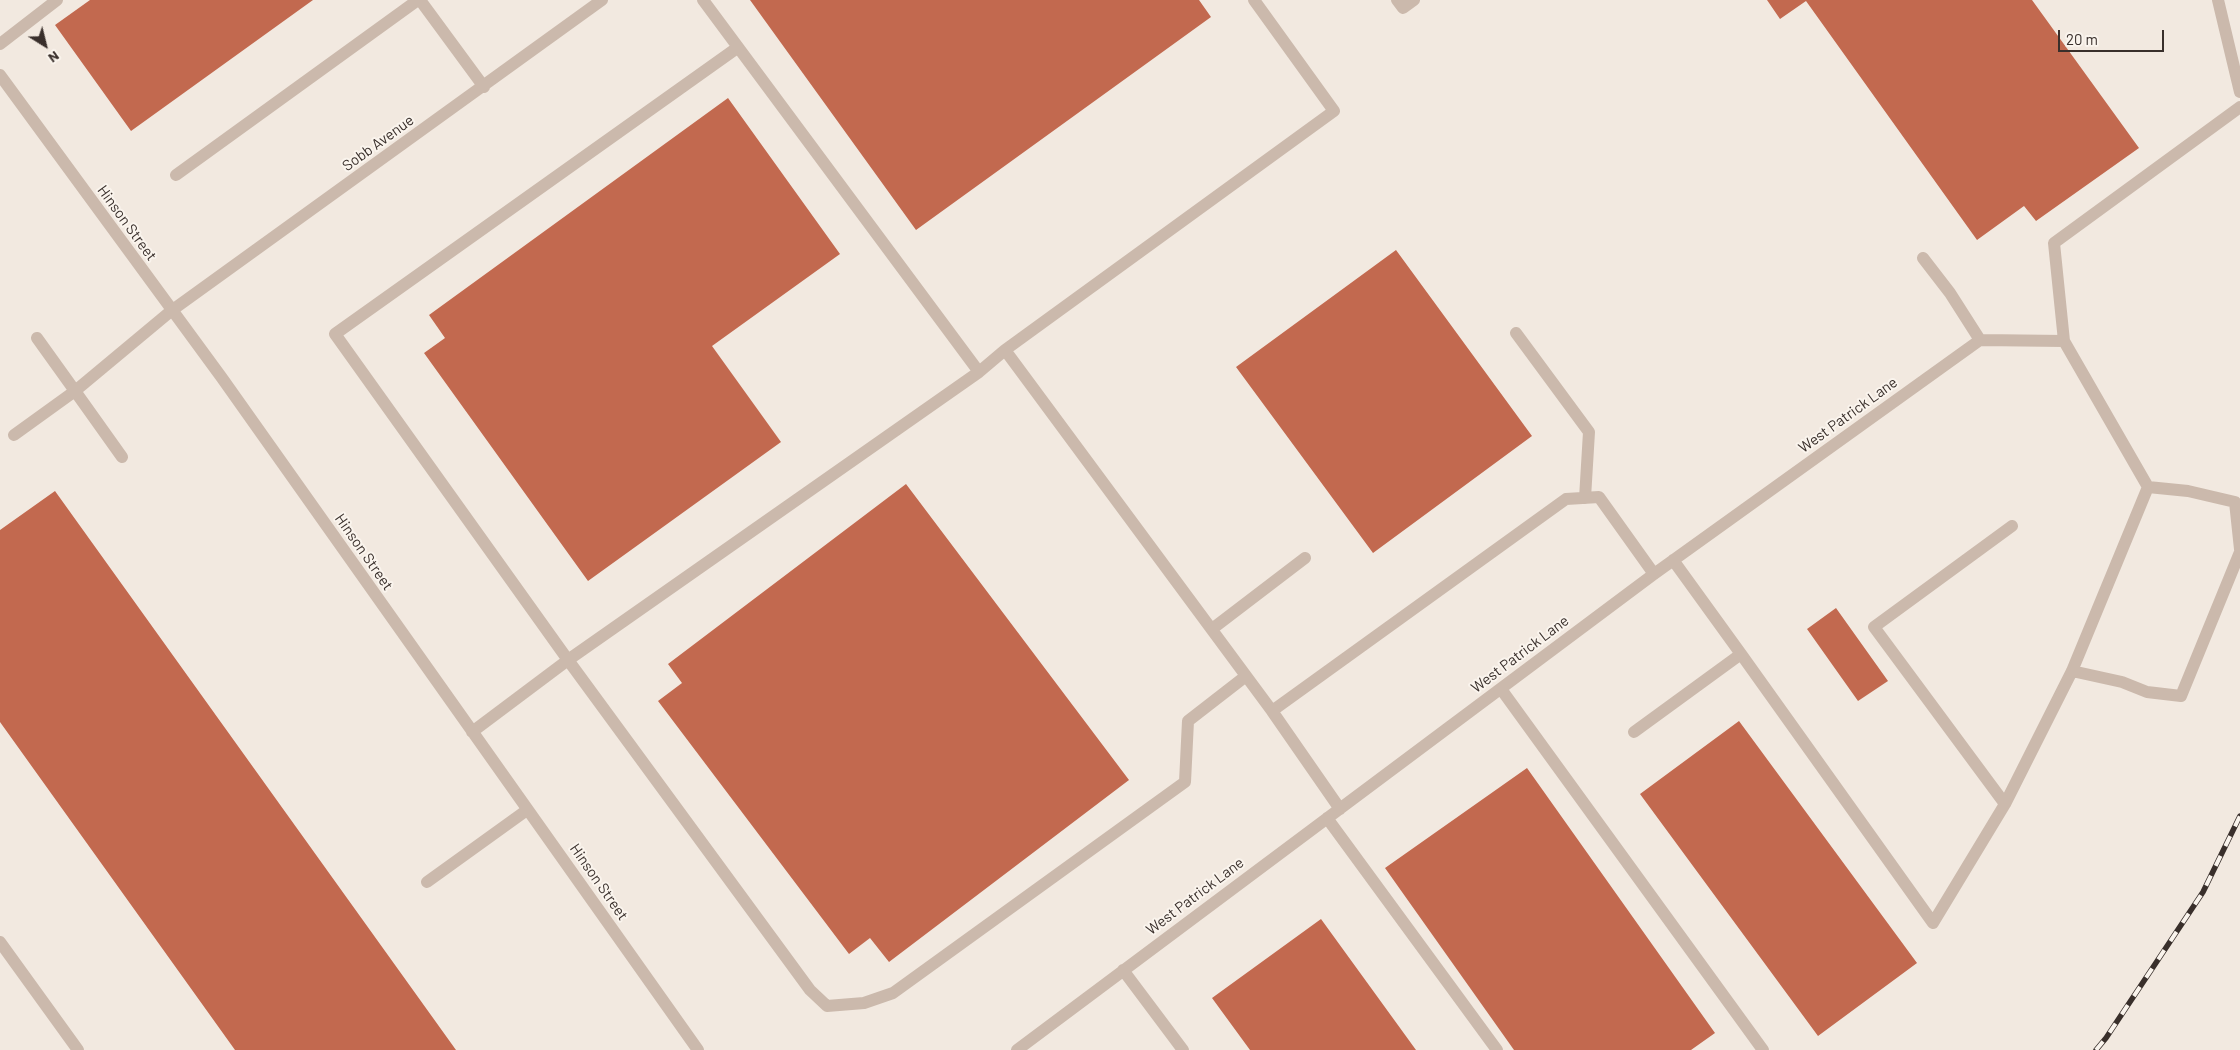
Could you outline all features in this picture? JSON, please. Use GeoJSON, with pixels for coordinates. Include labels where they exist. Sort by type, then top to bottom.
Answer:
{"type":"FeatureCollection","features":[{"type":"Feature","properties":{"kind":"street"},"geometry":{"type":"LineString","coordinates":[[0,44],[57,0]]}},
{"type":"Feature","properties":{"kind":"street"},"geometry":{"type":"LineString","coordinates":[[176,175],[419,0],[484,87]]}},
{"type":"Feature","properties":{"kind":"street","name":"Sobb Avenue"},"geometry":{"type":"LineString","coordinates":[[14,435],[75,391],[171,311],[484,87],[602,0]]}},
{"type":"Feature","properties":{"kind":"street"},"geometry":{"type":"LineString","coordinates":[[703,0],[979,372]]}},
{"type":"Feature","properties":{"kind":"street"},"geometry":{"type":"LineString","coordinates":[[472,732],[568,660],[979,372],[1005,350],[1334,111],[1254,0]]}},
{"type":"Feature","properties":{"kind":"street"},"geometry":{"type":"LineString","coordinates":[[1397,0],[1403,8],[1414,0]]}},
{"type":"Feature","properties":{"kind":"street"},"geometry":{"type":"LineString","coordinates":[[2218,0],[2240,92]]}},
{"type":"Feature","properties":{"kind":"street"},"geometry":{"type":"LineString","coordinates":[[737,48],[335,334],[568,660],[810,990],[827,1006],[864,1003],[893,993],[1185,782],[1188,721],[1246,676]]}},
{"type":"Feature","properties":{"kind":"street","name":"Hinson Street"},"geometry":{"type":"LineString","coordinates":[[0,75],[171,311],[222,378],[698,1050]]}},
{"type":"Feature","properties":{"kind":"street"},"geometry":{"type":"LineString","coordinates":[[2148,487],[2064,341],[2054,243],[2240,107]]}},
{"type":"Feature","properties":{"kind":"street"},"geometry":{"type":"LineString","coordinates":[[1923,258],[1950,293],[1980,340],[2064,341]]}},
{"type":"Feature","properties":{"kind":"street"},"geometry":{"type":"LineString","coordinates":[[1516,333],[1589,432],[1585,498]]}},
{"type":"Feature","properties":{"kind":"street"},"geometry":{"type":"LineString","coordinates":[[37,338],[122,457]]}},
{"type":"Feature","properties":{"kind":"street","name":"West Patrick Lane"},"geometry":{"type":"LineString","coordinates":[[1017,1050],[1654,574],[1980,340]]}},
{"type":"Feature","properties":{"kind":"street"},"geometry":{"type":"LineString","coordinates":[[1005,350],[1272,711],[1340,809]]}},
{"type":"Feature","properties":{"kind":"street"},"geometry":{"type":"LineString","coordinates":[[2072,672],[2122,682],[2147,692],[2181,696],[2240,550],[2235,502],[2188,491],[2148,487]]}},
{"type":"Feature","properties":{"kind":"street"},"geometry":{"type":"LineString","coordinates":[[1673,560],[1933,923],[2005,804],[2072,672],[2148,487]]}},
{"type":"Feature","properties":{"kind":"street"},"geometry":{"type":"LineString","coordinates":[[1272,711],[1566,499],[1599,497],[1654,574]]}},
{"type":"Feature","properties":{"kind":"street"},"geometry":{"type":"LineString","coordinates":[[2005,804],[1874,627],[2012,526]]}},
{"type":"Feature","properties":{"kind":"street"},"geometry":{"type":"LineString","coordinates":[[1212,629],[1306,558]]}},
{"type":"Feature","properties":{"kind":"street"},"geometry":{"type":"LineString","coordinates":[[1634,732],[1741,654]]}},
{"type":"Feature","properties":{"kind":"street"},"geometry":{"type":"LineString","coordinates":[[1501,689],[1763,1050]]}},
{"type":"Feature","properties":{"kind":"street"},"geometry":{"type":"LineString","coordinates":[[427,882],[528,810]]}},
{"type":"Feature","properties":{"kind":"street"},"geometry":{"type":"LineString","coordinates":[[1328,818],[1497,1050]]}},
{"type":"Feature","properties":{"kind":"street"},"geometry":{"type":"LineString","coordinates":[[0,942],[78,1050]]}},
{"type":"Feature","properties":{"kind":"street"},"geometry":{"type":"LineString","coordinates":[[1123,970],[1183,1050]]}},
{"type":"Feature","properties":{"kind":"building"},"geometry":{"type":"Polygon","coordinates":[[[90,0],[313,0],[131,131],[55,25],[90,0]]]}},
{"type":"Feature","properties":{"kind":"building"},"geometry":{"type":"Polygon","coordinates":[[[750,0],[1199,0],[1211,17],[916,230],[750,0]]]}},
{"type":"Feature","properties":{"kind":"building"},"geometry":{"type":"Polygon","coordinates":[[[1767,0],[2032,0],[2139,148],[2036,221],[2024,206],[1977,240],[1806,1],[1780,19],[1767,0]]]}},
{"type":"Feature","properties":{"kind":"building"},"geometry":{"type":"Polygon","coordinates":[[[728,98],[840,254],[712,346],[781,442],[588,581],[424,353],[445,338],[429,315],[728,98]]]}},
{"type":"Feature","properties":{"kind":"building"},"geometry":{"type":"Polygon","coordinates":[[[1396,250],[1532,436],[1373,553],[1236,367],[1396,250]]]}},
{"type":"Feature","properties":{"kind":"building"},"geometry":{"type":"Polygon","coordinates":[[[906,484],[1129,780],[889,962],[870,938],[849,954],[658,701],[682,683],[668,664],[906,484]]]}},
{"type":"Feature","properties":{"kind":"building"},"geometry":{"type":"Polygon","coordinates":[[[55,491],[456,1050],[235,1050],[0,722],[0,530],[55,491]]]}},
{"type":"Feature","properties":{"kind":"building"},"geometry":{"type":"Polygon","coordinates":[[[1836,608],[1888,681],[1858,701],[1807,629],[1836,608]]]}},
{"type":"Feature","properties":{"kind":"building"},"geometry":{"type":"Polygon","coordinates":[[[1739,721],[1917,963],[1818,1036],[1640,794],[1739,721]]]}},
{"type":"Feature","properties":{"kind":"building"},"geometry":{"type":"Polygon","coordinates":[[[1527,768],[1715,1033],[1691,1050],[1514,1050],[1385,868],[1527,768]]]}},
{"type":"Feature","properties":{"kind":"building"},"geometry":{"type":"Polygon","coordinates":[[[1321,919],[1416,1050],[1250,1050],[1212,998],[1321,919]]]}},
{"type":"Feature","properties":{"kind":"railway"},"geometry":{"type":"LineString","coordinates":[[2096,1050],[2106,1038],[2203,892],[2240,816]]}}]}
